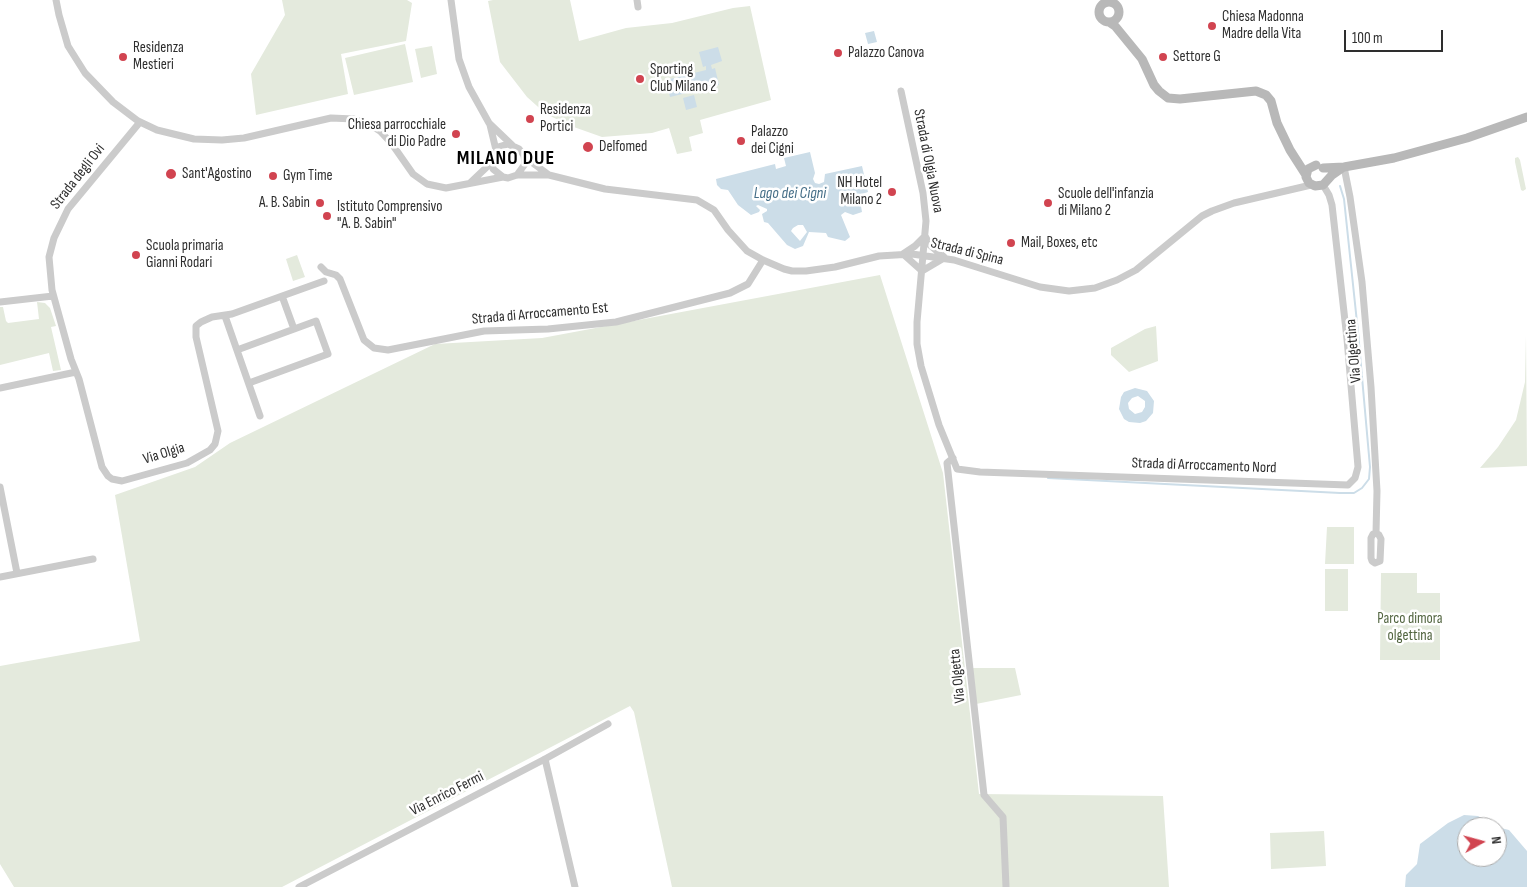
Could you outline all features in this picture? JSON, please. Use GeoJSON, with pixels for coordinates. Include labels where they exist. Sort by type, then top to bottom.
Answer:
{"type":"FeatureCollection","features":[{"type":"Feature","properties":{"kind":"street"},"geometry":{"type":"LineString","coordinates":[[56,0],[64,35],[78,64],[100,91],[140,122],[157,130],[194,139],[222,140],[244,138],[332,118],[354,119],[369,124],[383,134],[410,170],[421,181],[433,186],[446,188],[517,175],[550,175]]}},
{"type":"Feature","properties":{"kind":"street"},"geometry":{"type":"LineString","coordinates":[[451,0],[459,59],[469,87],[489,122],[512,145],[519,149],[524,156],[550,175]]}},
{"type":"Feature","properties":{"kind":"street"},"geometry":{"type":"LineString","coordinates":[[1113,2],[1119,13],[1113,20],[1102,19],[1100,14],[1101,6],[1113,2]]}},
{"type":"Feature","properties":{"kind":"street"},"geometry":{"type":"LineString","coordinates":[[1113,20],[1144,62],[1157,89],[1168,98],[1176,100],[1256,91],[1266,95],[1271,101],[1276,120],[1288,146],[1308,179],[1318,186],[1344,167]]}},
{"type":"Feature","properties":{"kind":"street","name":"Strada di Olgia Nuova"},"geometry":{"type":"LineString","coordinates":[[901,91],[923,193],[925,236],[923,255]]}},
{"type":"Feature","properties":{"kind":"street"},"geometry":{"type":"LineString","coordinates":[[1308,179],[1310,168],[1344,167],[1380,161],[1428,149],[1527,117]]}},
{"type":"Feature","properties":{"kind":"street","name":"Strada degli Ovi"},"geometry":{"type":"LineString","coordinates":[[76,372],[53,296],[50,279],[50,258],[54,238],[63,216],[78,194],[140,122]]}},
{"type":"Feature","properties":{"kind":"street"},"geometry":{"type":"LineString","coordinates":[[489,122],[496,150]]}},
{"type":"Feature","properties":{"kind":"street"},"geometry":{"type":"LineString","coordinates":[[470,183],[491,163],[496,150],[501,146],[512,145]]}},
{"type":"Feature","properties":{"kind":"street"},"geometry":{"type":"LineString","coordinates":[[1288,146],[1303,160],[1327,173],[1324,182]]}},
{"type":"Feature","properties":{"kind":"street"},"geometry":{"type":"LineString","coordinates":[[517,175],[524,164],[524,156]]}},
{"type":"Feature","properties":{"kind":"street"},"geometry":{"type":"LineString","coordinates":[[491,163],[493,169],[503,177]]}},
{"type":"Feature","properties":{"kind":"street","name":"Via Olgettina"},"geometry":{"type":"LineString","coordinates":[[1344,167],[1362,282],[1375,440],[1376,533]]}},
{"type":"Feature","properties":{"kind":"street","name":"Strada di Spina"},"geometry":{"type":"LineString","coordinates":[[550,175],[605,189],[697,200],[714,210],[728,230],[747,251],[784,269],[806,271],[879,256],[923,255],[945,258],[1040,287],[1069,291],[1095,288],[1117,280],[1136,270],[1212,210],[1290,190],[1308,179]]}},
{"type":"Feature","properties":{"kind":"street","name":"Strada di Arroccamento Nord"},"geometry":{"type":"LineString","coordinates":[[952,458],[957,469],[980,472],[1348,485],[1355,478],[1358,467],[1347,339],[1332,206],[1324,182]]}},
{"type":"Feature","properties":{"kind":"street","name":"Strada di Olgia Nuova"},"geometry":{"type":"LineString","coordinates":[[903,254],[925,236]]}},
{"type":"Feature","properties":{"kind":"street","name":"Strada di Olgia Nuova"},"geometry":{"type":"LineString","coordinates":[[925,236],[930,245],[945,258]]}},
{"type":"Feature","properties":{"kind":"street"},"geometry":{"type":"LineString","coordinates":[[903,254],[922,271]]}},
{"type":"Feature","properties":{"kind":"street"},"geometry":{"type":"LineString","coordinates":[[923,255],[916,322],[917,344],[921,366],[938,425],[952,458]]}},
{"type":"Feature","properties":{"kind":"street"},"geometry":{"type":"LineString","coordinates":[[922,271],[945,258]]}},
{"type":"Feature","properties":{"kind":"street","name":"Strada di Arroccamento Est"},"geometry":{"type":"LineString","coordinates":[[321,266],[326,272],[336,275],[340,279],[364,340],[374,348],[388,350],[484,331],[548,329],[616,322],[730,293],[748,284],[763,260]]}},
{"type":"Feature","properties":{"kind":"street","name":"Via Olgia"},"geometry":{"type":"LineString","coordinates":[[76,372],[102,467],[108,476],[122,481],[192,461],[212,448],[218,436],[196,337],[196,329],[203,320],[225,316],[324,281]]}},
{"type":"Feature","properties":{"kind":"street"},"geometry":{"type":"LineString","coordinates":[[0,302],[53,296]]}},
{"type":"Feature","properties":{"kind":"street"},"geometry":{"type":"LineString","coordinates":[[282,296],[294,329]]}},
{"type":"Feature","properties":{"kind":"street"},"geometry":{"type":"LineString","coordinates":[[225,316],[260,416]]}},
{"type":"Feature","properties":{"kind":"street"},"geometry":{"type":"LineString","coordinates":[[237,350],[316,321],[328,354],[249,382]]}},
{"type":"Feature","properties":{"kind":"street"},"geometry":{"type":"LineString","coordinates":[[0,388],[76,372]]}},
{"type":"Feature","properties":{"kind":"street","name":"Via Olgetta"},"geometry":{"type":"LineString","coordinates":[[952,458],[947,463],[984,795],[1004,817],[1006,887]]}},
{"type":"Feature","properties":{"kind":"street"},"geometry":{"type":"LineString","coordinates":[[0,487],[17,573]]}},
{"type":"Feature","properties":{"kind":"street"},"geometry":{"type":"LineString","coordinates":[[0,577],[94,559]]}},
{"type":"Feature","properties":{"kind":"street","name":"Via Enrico Fermi"},"geometry":{"type":"LineString","coordinates":[[299,887],[545,759],[608,724]]}},
{"type":"Feature","properties":{"kind":"street"},"geometry":{"type":"LineString","coordinates":[[545,759],[575,887]]}},
{"type":"Feature","properties":{"kind":"green space"},"geometry":{"type":"Polygon","coordinates":[[[282,0],[407,0],[412,3],[406,41],[341,54],[348,94],[256,115],[251,74],[285,15],[282,0]]]}},
{"type":"Feature","properties":{"kind":"green space","name":"Sporting Club Milano 2"},"geometry":{"type":"Polygon","coordinates":[[[570,0],[579,41],[626,28],[672,23],[733,8],[750,6],[771,100],[700,120],[703,133],[689,137],[692,151],[677,154],[669,128],[652,133],[602,137],[571,126],[546,114],[527,97],[500,62],[488,1],[570,0]]]}},
{"type":"Feature","properties":{"kind":"green space"},"geometry":{"type":"Polygon","coordinates":[[[405,44],[413,82],[354,95],[345,58],[405,44]]]}},
{"type":"Feature","properties":{"kind":"green space"},"geometry":{"type":"Polygon","coordinates":[[[432,46],[437,74],[421,78],[415,49],[432,46]]]}},
{"type":"Feature","properties":{"kind":"green space"},"geometry":{"type":"Polygon","coordinates":[[[1518,157],[1526,189],[1523,191],[1521,190],[1515,162],[1515,158],[1518,157]]]}},
{"type":"Feature","properties":{"kind":"green space"},"geometry":{"type":"Polygon","coordinates":[[[297,255],[305,277],[293,281],[286,259],[297,255]]]}},
{"type":"Feature","properties":{"kind":"green space"},"geometry":{"type":"Polygon","coordinates":[[[880,275],[943,473],[979,794],[1163,796],[1169,887],[672,887],[634,712],[630,706],[282,887],[14,887],[0,864],[0,666],[140,641],[115,495],[195,467],[230,443],[435,344],[542,338],[880,275]]]}},
{"type":"Feature","properties":{"kind":"green space"},"geometry":{"type":"Polygon","coordinates":[[[37,302],[45,303],[50,308],[56,326],[51,327],[61,370],[53,371],[49,353],[0,365],[0,307],[3,307],[8,323],[39,319],[37,302]]]}},
{"type":"Feature","properties":{"kind":"green space"},"geometry":{"type":"Polygon","coordinates":[[[1156,326],[1158,361],[1129,372],[1111,355],[1111,348],[1145,329],[1156,326]]]}},
{"type":"Feature","properties":{"kind":"green space"},"geometry":{"type":"Polygon","coordinates":[[[1526,335],[1527,466],[1480,468],[1498,447],[1516,420],[1525,382],[1526,335]]]}},
{"type":"Feature","properties":{"kind":"green space"},"geometry":{"type":"Polygon","coordinates":[[[1327,527],[1354,527],[1354,564],[1325,564],[1327,527]]]}},
{"type":"Feature","properties":{"kind":"green space"},"geometry":{"type":"Polygon","coordinates":[[[1325,569],[1348,569],[1348,611],[1325,611],[1325,569]]]}},
{"type":"Feature","properties":{"kind":"green space","name":"Parco dimora olgettina"},"geometry":{"type":"Polygon","coordinates":[[[1381,573],[1417,573],[1417,593],[1440,593],[1440,660],[1380,660],[1381,573]]]}},
{"type":"Feature","properties":{"kind":"green space"},"geometry":{"type":"Polygon","coordinates":[[[972,668],[1015,668],[1021,695],[976,704],[972,668]]]}},
{"type":"Feature","properties":{"kind":"green space"},"geometry":{"type":"Polygon","coordinates":[[[1324,831],[1326,866],[1271,869],[1270,833],[1324,831]]]}},
{"type":"Feature","properties":{"kind":"water"},"geometry":{"type":"Polygon","coordinates":[[[874,31],[877,42],[868,44],[865,33],[874,31]]]}},
{"type":"Feature","properties":{"kind":"water"},"geometry":{"type":"Polygon","coordinates":[[[718,47],[722,61],[711,65],[712,69],[715,68],[719,85],[670,97],[666,80],[706,70],[706,66],[703,67],[699,52],[718,47]]]}},
{"type":"Feature","properties":{"kind":"water"},"geometry":{"type":"Polygon","coordinates":[[[694,95],[697,107],[686,110],[683,98],[694,95]]]}},
{"type":"Feature","properties":{"kind":"water","name":"Lago dei Cigni"},"geometry":{"type":"Polygon","coordinates":[[[810,152],[815,173],[813,179],[815,183],[819,184],[824,182],[825,174],[862,166],[868,192],[859,195],[862,212],[853,215],[845,212],[841,215],[850,237],[845,241],[828,237],[826,233],[809,232],[803,246],[795,249],[787,245],[768,223],[764,222],[762,214],[767,209],[758,205],[756,206],[760,210],[759,212],[751,215],[738,205],[728,190],[721,189],[717,185],[716,179],[775,164],[776,169],[786,166],[784,158],[810,152]],[[798,225],[791,231],[800,241],[807,232],[803,225],[798,225]]]}},
{"type":"Feature","properties":{"kind":"water"},"geometry":{"type":"Polygon","coordinates":[[[1135,388],[1147,391],[1154,401],[1153,413],[1146,421],[1140,423],[1129,422],[1124,419],[1119,409],[1124,392],[1135,388]],[[1138,396],[1132,398],[1128,403],[1129,409],[1135,414],[1142,412],[1145,407],[1145,401],[1138,396]]]}},
{"type":"Feature","properties":{"kind":"water"},"geometry":{"type":"Polygon","coordinates":[[[1464,815],[1480,817],[1460,817],[1464,815]]]}},
{"type":"Feature","properties":{"kind":"water"},"geometry":{"type":"Polygon","coordinates":[[[1457,818],[1457,867],[1507,867],[1507,830],[1509,830],[1527,851],[1527,887],[1405,887],[1406,875],[1417,864],[1420,844],[1457,818]]]}},
{"type":"Feature","properties":{"kind":"waterway"},"geometry":{"type":"LineString","coordinates":[[1048,478],[1340,493],[1354,493],[1362,488],[1369,479],[1370,467],[1344,199],[1340,186]]}},
{"type":"Feature","properties":{"kind":"place","name":"Chiesa Madonna Madre della Vita"},"geometry":{"type":"Point","coordinates":[1212,26]}},
{"type":"Feature","properties":{"kind":"place","name":"Palazzo Canova"},"geometry":{"type":"Point","coordinates":[838,53]}},
{"type":"Feature","properties":{"kind":"place","name":"Residenza Mestieri"},"geometry":{"type":"Point","coordinates":[123,57]}},
{"type":"Feature","properties":{"kind":"place","name":"Settore G"},"geometry":{"type":"Point","coordinates":[1163,57]}},
{"type":"Feature","properties":{"kind":"place","name":"Sporting Club Milano 2"},"geometry":{"type":"Point","coordinates":[640,79]}},
{"type":"Feature","properties":{"kind":"place","name":"Residenza Portici"},"geometry":{"type":"Point","coordinates":[530,119]}},
{"type":"Feature","properties":{"kind":"place","name":"Chiesa parrocchiale di Dio Padre"},"geometry":{"type":"Point","coordinates":[456,134]}},
{"type":"Feature","properties":{"kind":"place","name":"Palazzo dei Cigni"},"geometry":{"type":"Point","coordinates":[741,141]}},
{"type":"Feature","properties":{"kind":"place","name":"Delfomed"},"geometry":{"type":"Point","coordinates":[588,147]}},
{"type":"Feature","properties":{"kind":"place","name":"Sant'Agostino"},"geometry":{"type":"Point","coordinates":[171,174]}},
{"type":"Feature","properties":{"kind":"place","name":"Gym Time"},"geometry":{"type":"Point","coordinates":[273,176]}},
{"type":"Feature","properties":{"kind":"place","name":"NH Hotel Milano 2"},"geometry":{"type":"Point","coordinates":[892,192]}},
{"type":"Feature","properties":{"kind":"place","name":"A. B. Sabin"},"geometry":{"type":"Point","coordinates":[320,203]}},
{"type":"Feature","properties":{"kind":"place","name":"Scuole dell'infanzia di Milano 2"},"geometry":{"type":"Point","coordinates":[1048,203]}},
{"type":"Feature","properties":{"kind":"place","name":"Istituto Comprensivo \"A. B. Sabin\""},"geometry":{"type":"Point","coordinates":[327,216]}},
{"type":"Feature","properties":{"kind":"place","name":"Mail, Boxes, etc"},"geometry":{"type":"Point","coordinates":[1011,243]}},
{"type":"Feature","properties":{"kind":"place","name":"Scuola primaria Gianni Rodari"},"geometry":{"type":"Point","coordinates":[136,255]}},
{"type":"Feature","properties":{"kind":"district","name":"MILANO DUE"},"geometry":{"type":"Point","coordinates":[506,159]}}]}
